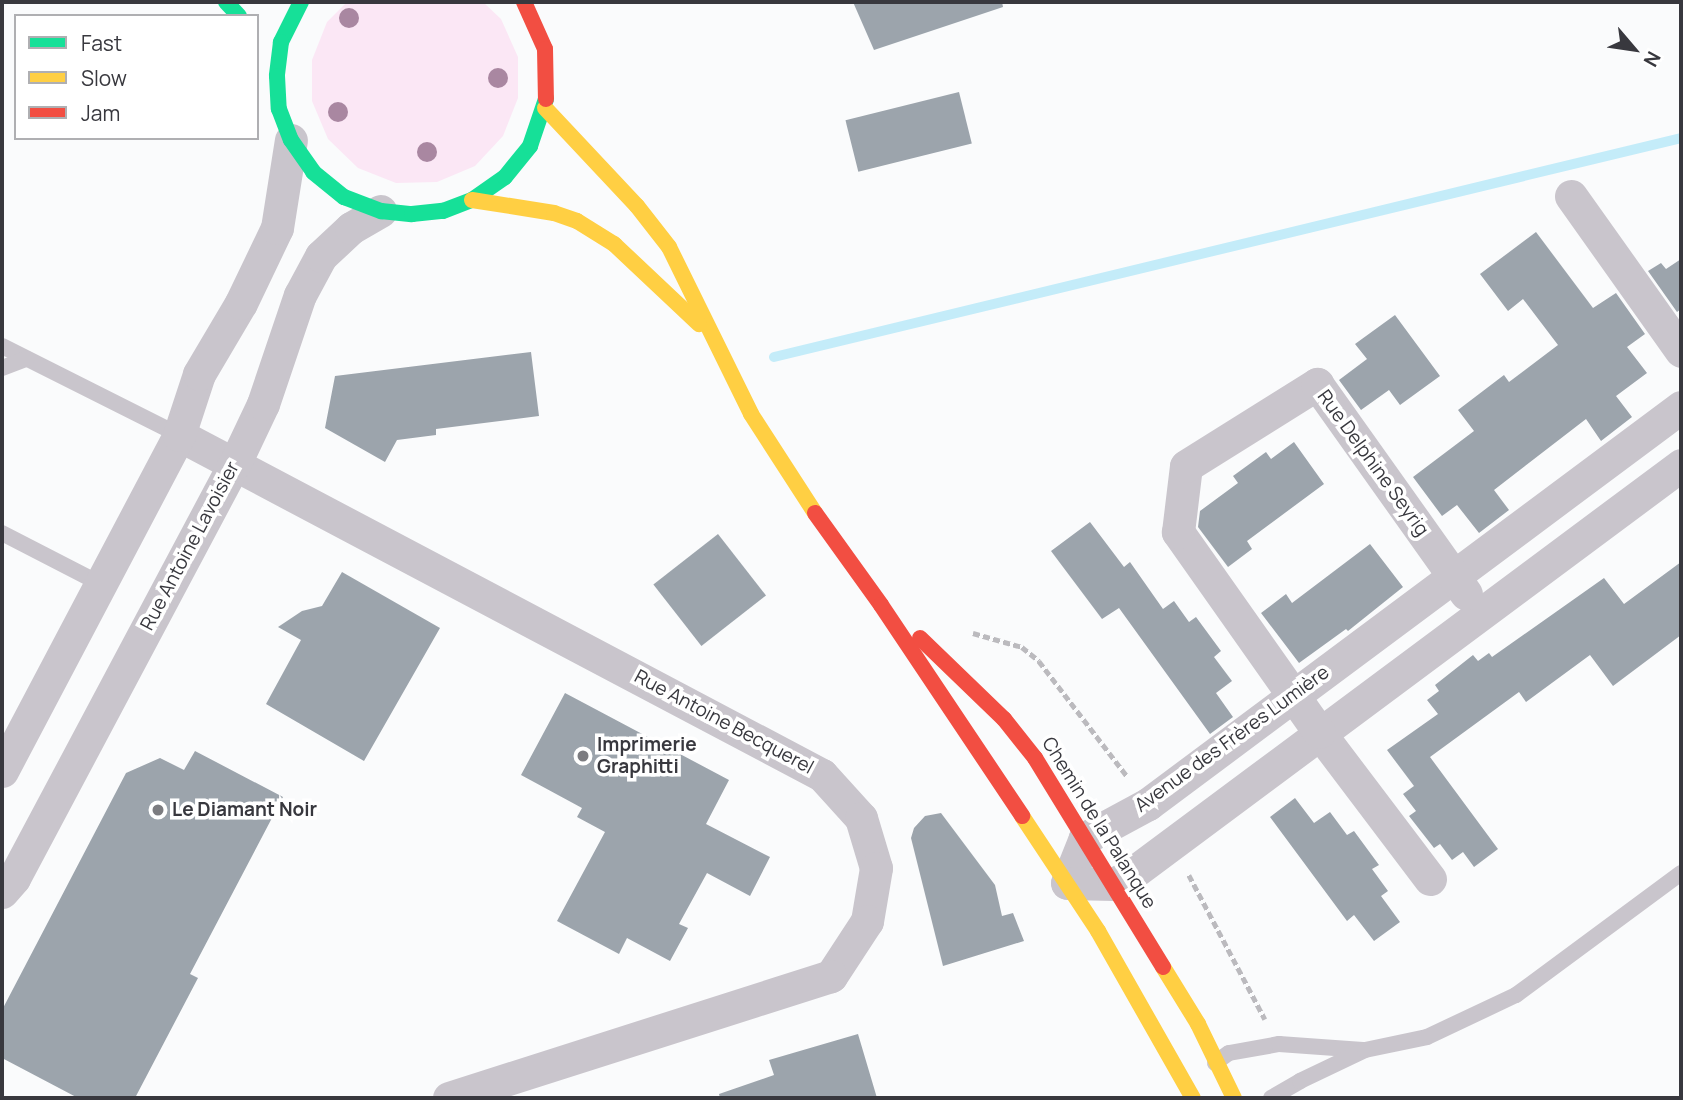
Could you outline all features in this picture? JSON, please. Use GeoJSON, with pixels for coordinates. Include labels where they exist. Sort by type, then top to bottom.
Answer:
{"type":"FeatureCollection","features":[{"type":"Feature","properties":{"kind":"street"},"geometry":{"type":"LineString","coordinates":[[301,2],[281,43],[276,76],[279,109],[291,140],[313,172],[344,197],[381,211],[412,214],[433,212],[472,200],[505,177],[530,146],[544,108],[548,79],[545,49],[535,21],[524,2]]}},
{"type":"Feature","properties":{"kind":"street"},"geometry":{"type":"LineString","coordinates":[[261,41],[276,76]]}},
{"type":"Feature","properties":{"kind":"street","name":"Chemin de la Palanque"},"geometry":{"type":"LineString","coordinates":[[544,108],[637,206],[669,247],[691,286],[711,335],[751,414],[802,495],[881,606],[1067,883],[1145,1010],[1202,1091]]}},
{"type":"Feature","properties":{"kind":"street"},"geometry":{"type":"LineString","coordinates":[[6,755],[101,584],[179,435],[199,374],[242,303],[277,228],[291,140]]}},
{"type":"Feature","properties":{"kind":"street"},"geometry":{"type":"LineString","coordinates":[[1571,196],[1681,351]]}},
{"type":"Feature","properties":{"kind":"street","name":"Chemin de la Palanque"},"geometry":{"type":"LineString","coordinates":[[472,200],[554,212],[577,221],[614,244],[711,335]]}},
{"type":"Feature","properties":{"kind":"street","name":"Rue Antoine Lavoisier"},"geometry":{"type":"LineString","coordinates":[[2,892],[13,878],[235,463],[264,404],[300,295],[321,256],[351,228],[381,211]]}},
{"type":"Feature","properties":{"kind":"street","name":"Rue Delphine Seyrig"},"geometry":{"type":"LineString","coordinates":[[1430,879],[1319,732],[1178,532],[1186,466],[1317,384],[1480,613]]}},
{"type":"Feature","properties":{"kind":"street","name":"Avenue des Frères Lumière"},"geometry":{"type":"LineString","coordinates":[[1085,838],[1149,804],[1681,407]]}},
{"type":"Feature","properties":{"kind":"street","name":"Rue Antoine Becquerel"},"geometry":{"type":"LineString","coordinates":[[179,435],[822,775],[861,818],[876,868],[867,921],[831,976],[449,1098]]}},
{"type":"Feature","properties":{"kind":"street"},"geometry":{"type":"LineString","coordinates":[[1085,838],[1067,883],[1114,884],[1130,875],[1681,465]]}},
{"type":"Feature","properties":{"kind":"street","name":"Chemin de la Palanque"},"geometry":{"type":"LineString","coordinates":[[881,606],[950,663],[1004,719],[1035,758],[1114,884],[1217,1059],[1234,1098]]}},
{"type":"Feature","properties":{"kind":"lane"},"geometry":{"type":"LineString","coordinates":[[2,346],[179,435]]}},
{"type":"Feature","properties":{"kind":"lane"},"geometry":{"type":"LineString","coordinates":[[2,368],[26,359]]}},
{"type":"Feature","properties":{"kind":"lane"},"geometry":{"type":"LineString","coordinates":[[2,533],[101,584]]}},
{"type":"Feature","properties":{"kind":"lane"},"geometry":{"type":"LineString","coordinates":[[1271,1098],[1365,1050],[1427,1037],[1464,1022],[1516,995],[1681,873]]}},
{"type":"Feature","properties":{"kind":"lane"},"geometry":{"type":"LineString","coordinates":[[1202,1091],[1217,1059],[1229,1053],[1279,1044],[1365,1050]]}},
{"type":"Feature","properties":{"kind":"shaded area"},"geometry":{"type":"Polygon","coordinates":[[[347,2],[483,2],[501,19],[518,57],[518,98],[503,136],[475,166],[437,182],[396,183],[358,168],[328,139],[312,101],[312,60],[327,22],[347,2]]]}},
{"type":"Feature","properties":{"kind":"building"},"geometry":{"type":"Polygon","coordinates":[[[853,2],[1002,2],[1003,7],[874,50],[853,2]]]}},
{"type":"Feature","properties":{"kind":"building"},"geometry":{"type":"Polygon","coordinates":[[[959,92],[972,143],[858,172],[845,120],[959,92]]]}},
{"type":"Feature","properties":{"kind":"building"},"geometry":{"type":"Polygon","coordinates":[[[1536,232],[1593,308],[1616,293],[1645,334],[1627,347],[1647,373],[1616,396],[1632,417],[1601,441],[1586,419],[1494,490],[1509,510],[1479,533],[1457,505],[1442,516],[1413,477],[1474,431],[1458,410],[1504,375],[1509,382],[1558,345],[1523,299],[1508,311],[1480,274],[1536,232]]]}},
{"type":"Feature","properties":{"kind":"building"},"geometry":{"type":"Polygon","coordinates":[[[1681,259],[1681,309],[1677,312],[1648,271],[1661,263],[1666,269],[1681,259]]]}},
{"type":"Feature","properties":{"kind":"building"},"geometry":{"type":"Polygon","coordinates":[[[1395,315],[1440,376],[1400,405],[1389,390],[1361,410],[1339,380],[1367,359],[1355,344],[1395,315]]]}},
{"type":"Feature","properties":{"kind":"building"},"geometry":{"type":"Polygon","coordinates":[[[531,352],[539,416],[436,429],[436,435],[397,440],[385,462],[325,428],[335,376],[531,352]]]}},
{"type":"Feature","properties":{"kind":"building"},"geometry":{"type":"Polygon","coordinates":[[[1294,442],[1324,484],[1247,541],[1252,549],[1228,567],[1198,527],[1200,511],[1238,483],[1233,476],[1266,452],[1271,459],[1294,442]]]}},
{"type":"Feature","properties":{"kind":"building"},"geometry":{"type":"Polygon","coordinates":[[[1090,522],[1124,567],[1130,562],[1163,609],[1174,601],[1189,622],[1196,617],[1221,651],[1214,657],[1232,681],[1216,693],[1233,717],[1210,734],[1119,608],[1102,619],[1051,551],[1090,522]]]}},
{"type":"Feature","properties":{"kind":"building"},"geometry":{"type":"Polygon","coordinates":[[[718,534],[766,595],[701,646],[653,584],[718,534]]]}},
{"type":"Feature","properties":{"kind":"building"},"geometry":{"type":"Polygon","coordinates":[[[1370,544],[1403,587],[1348,631],[1346,629],[1299,663],[1261,613],[1286,594],[1292,603],[1370,544]]]}},
{"type":"Feature","properties":{"kind":"building"},"geometry":{"type":"Polygon","coordinates":[[[1681,562],[1681,635],[1613,686],[1590,655],[1526,702],[1519,692],[1430,757],[1498,849],[1474,867],[1463,852],[1452,860],[1440,844],[1434,848],[1409,816],[1416,811],[1403,794],[1414,786],[1387,750],[1438,714],[1427,700],[1439,691],[1435,685],[1473,655],[1478,661],[1489,653],[1492,657],[1604,578],[1624,604],[1681,562]]]}},
{"type":"Feature","properties":{"kind":"building"},"geometry":{"type":"Polygon","coordinates":[[[342,572],[440,628],[364,761],[266,704],[301,640],[278,627],[302,611],[322,606],[342,572]]]}},
{"type":"Feature","properties":{"kind":"building"},"geometry":{"type":"Polygon","coordinates":[[[565,693],[729,780],[706,824],[770,857],[750,896],[707,873],[679,924],[688,928],[670,961],[627,938],[619,954],[557,921],[605,832],[577,817],[582,808],[521,775],[565,693]]]}},
{"type":"Feature","properties":{"kind":"building"},"geometry":{"type":"Polygon","coordinates":[[[195,751],[283,797],[190,974],[198,978],[135,1098],[78,1098],[2,1058],[2,1010],[126,773],[160,758],[184,770],[195,751]]]}},
{"type":"Feature","properties":{"kind":"building"},"geometry":{"type":"Polygon","coordinates":[[[1295,798],[1314,823],[1330,812],[1347,835],[1354,831],[1379,865],[1372,869],[1388,891],[1381,896],[1400,922],[1374,941],[1354,915],[1347,921],[1270,817],[1295,798]]]}},
{"type":"Feature","properties":{"kind":"building"},"geometry":{"type":"Polygon","coordinates":[[[941,813],[995,885],[1002,916],[1013,913],[1024,941],[943,966],[911,838],[914,828],[925,816],[941,813]]]}},
{"type":"Feature","properties":{"kind":"building"},"geometry":{"type":"Polygon","coordinates":[[[858,1034],[877,1098],[720,1098],[719,1094],[774,1075],[769,1060],[858,1034]]]}},
{"type":"Feature","properties":{"kind":"waterway"},"geometry":{"type":"LineString","coordinates":[[774,357],[1681,138]]}},
{"type":"Feature","properties":{"kind":"traffic: fast"},"geometry":{"type":"LineString","coordinates":[[226,2],[237,14]]}},
{"type":"Feature","properties":{"kind":"traffic: fast"},"geometry":{"type":"LineString","coordinates":[[301,2],[281,42],[277,76],[279,109],[291,140],[313,172],[344,197],[381,211],[412,214],[443,211],[472,200],[505,177],[530,146],[546,99]]}},
{"type":"Feature","properties":{"kind":"traffic: slow"},"geometry":{"type":"LineString","coordinates":[[545,108],[637,206],[669,247],[751,414],[815,513]]}},
{"type":"Feature","properties":{"kind":"traffic: slow"},"geometry":{"type":"LineString","coordinates":[[472,200],[554,213],[577,221],[614,244],[699,324]]}},
{"type":"Feature","properties":{"kind":"traffic: slow"},"geometry":{"type":"LineString","coordinates":[[1022,816],[1098,931],[1193,1098]]}},
{"type":"Feature","properties":{"kind":"traffic: slow"},"geometry":{"type":"LineString","coordinates":[[1163,967],[1198,1024],[1234,1098]]}},
{"type":"Feature","properties":{"kind":"traffic: jam"},"geometry":{"type":"LineString","coordinates":[[524,2],[545,49],[546,99]]}},
{"type":"Feature","properties":{"kind":"traffic: jam"},"geometry":{"type":"LineString","coordinates":[[815,513],[881,605],[1022,816]]}},
{"type":"Feature","properties":{"kind":"traffic: jam"},"geometry":{"type":"LineString","coordinates":[[920,638],[1004,719],[1035,758],[1163,967]]}},
{"type":"Feature","properties":{"kind":"place","name":"Imprimerie Graphitti"},"geometry":{"type":"Point","coordinates":[583,756]}},
{"type":"Feature","properties":{"kind":"place","name":"Le Diamant Noir"},"geometry":{"type":"Point","coordinates":[158,810]}}]}
